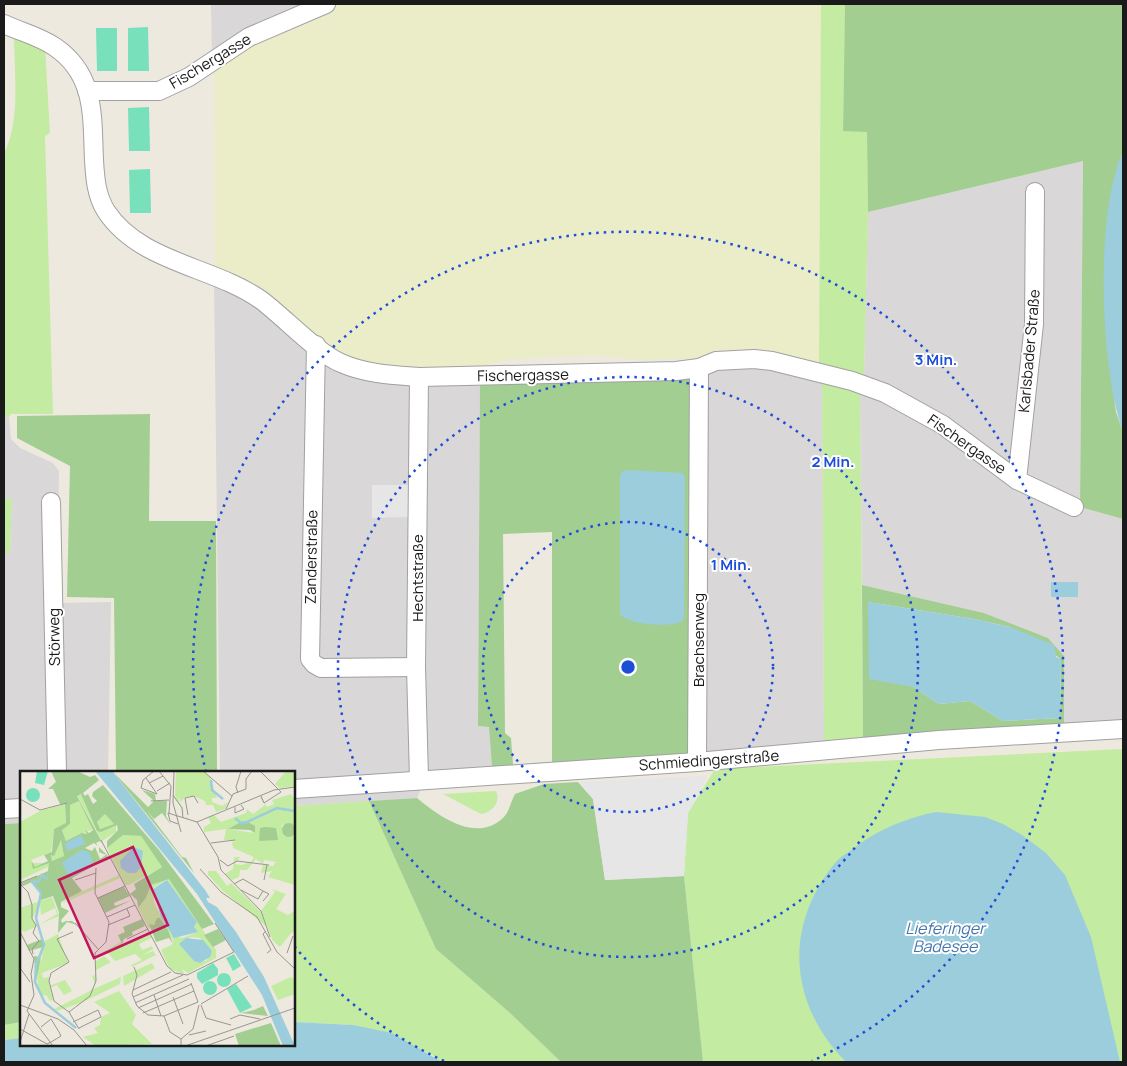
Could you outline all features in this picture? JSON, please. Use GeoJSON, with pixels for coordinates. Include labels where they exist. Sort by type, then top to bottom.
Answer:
{"type":"FeatureCollection","features":[{"type":"Feature","properties":{"kind":"street","name":"Fischergasse"},"geometry":{"type":"LineString","coordinates":[[87,91],[159,91],[189,77],[249,37],[326,4]]}},
{"type":"Feature","properties":{"kind":"street","name":"Fischergasse"},"geometry":{"type":"LineString","coordinates":[[4,24],[33,35],[56,48],[73,63],[92,105],[96,186],[105,209],[115,223],[128,236],[145,246],[180,263],[226,280],[261,300],[339,362],[360,371],[419,377],[676,371],[699,368],[716,361],[754,359],[772,361],[885,393],[943,425],[1017,480],[1074,507]]}},
{"type":"Feature","properties":{"kind":"street","name":"Karlsbader Straße"},"geometry":{"type":"LineString","coordinates":[[1017,480],[1034,324],[1035,192]]}},
{"type":"Feature","properties":{"kind":"street","name":"Zanderstraße"},"geometry":{"type":"LineString","coordinates":[[316,345],[310,658],[314,664],[321,668],[416,667]]}},
{"type":"Feature","properties":{"kind":"street","name":"Brachsenweg"},"geometry":{"type":"LineString","coordinates":[[697,762],[699,368]]}},
{"type":"Feature","properties":{"kind":"street","name":"Hechtstraße"},"geometry":{"type":"LineString","coordinates":[[419,377],[416,667],[419,779]]}},
{"type":"Feature","properties":{"kind":"street","name":"Störweg"},"geometry":{"type":"LineString","coordinates":[[51,502],[56,771]]}},
{"type":"Feature","properties":{"kind":"street","name":"Schmiedingerstraße"},"geometry":{"type":"LineString","coordinates":[[295,789],[419,779],[697,762],[939,740],[1123,729]]}},
{"type":"Feature","properties":{"kind":"street"},"geometry":{"type":"LineString","coordinates":[[4,809],[20,808]]}},
{"type":"Feature","properties":{"kind":"shaded area"},"geometry":{"type":"Polygon","coordinates":[[[211,4],[320,4],[212,58],[211,4]]]}},
{"type":"Feature","properties":{"kind":"shaded area"},"geometry":{"type":"Polygon","coordinates":[[[1083,161],[1080,507],[1123,519],[1123,726],[1064,729],[1064,656],[1048,638],[984,613],[862,585],[860,391],[864,375],[868,212],[1083,161]]]}},
{"type":"Feature","properties":{"kind":"shaded area"},"geometry":{"type":"Polygon","coordinates":[[[214,282],[248,303],[328,361],[480,379],[478,726],[489,727],[492,767],[429,771],[417,798],[295,806],[295,771],[220,771],[214,282]]]}},
{"type":"Feature","properties":{"kind":"shaded area"},"geometry":{"type":"Polygon","coordinates":[[[738,363],[822,380],[824,744],[688,753],[693,747],[706,373],[738,363]]]}},
{"type":"Feature","properties":{"kind":"shaded area"},"geometry":{"type":"Polygon","coordinates":[[[4,416],[9,417],[11,439],[20,448],[53,463],[59,471],[57,603],[111,602],[108,771],[20,771],[20,823],[4,824],[4,553],[10,553],[12,499],[4,499],[4,416]]]}},
{"type":"Feature","properties":{"kind":"shaded area"},"geometry":{"type":"Polygon","coordinates":[[[372,485],[410,485],[411,517],[372,518],[372,485]]]}},
{"type":"Feature","properties":{"kind":"shaded area"},"geometry":{"type":"Polygon","coordinates":[[[707,776],[688,813],[684,876],[605,880],[593,799],[578,782],[707,776]]]}},
{"type":"Feature","properties":{"kind":"green space"},"geometry":{"type":"Polygon","coordinates":[[[335,4],[821,4],[819,367],[677,358],[639,360],[597,355],[510,359],[494,363],[482,371],[446,372],[348,362],[215,271],[214,65],[335,4]]]}},
{"type":"Feature","properties":{"kind":"green space"},"geometry":{"type":"Polygon","coordinates":[[[821,4],[845,4],[843,130],[867,131],[868,212],[864,375],[860,391],[863,741],[824,744],[822,380],[819,367],[821,4]]]}},
{"type":"Feature","properties":{"kind":"green space"},"geometry":{"type":"Polygon","coordinates":[[[845,4],[1123,4],[1123,154],[1121,156],[1107,343],[1116,412],[1123,432],[1123,519],[1080,507],[1083,161],[868,212],[867,132],[843,131],[845,4]]]}},
{"type":"Feature","properties":{"kind":"green space"},"geometry":{"type":"Polygon","coordinates":[[[148,27],[149,71],[128,71],[128,28],[148,27]]]}},
{"type":"Feature","properties":{"kind":"green space"},"geometry":{"type":"Polygon","coordinates":[[[96,28],[117,28],[117,71],[97,71],[96,28]]]}},
{"type":"Feature","properties":{"kind":"green space"},"geometry":{"type":"Polygon","coordinates":[[[14,34],[45,47],[50,133],[45,136],[53,414],[11,414],[9,417],[4,416],[4,154],[13,126],[15,111],[14,34]]]}},
{"type":"Feature","properties":{"kind":"green space"},"geometry":{"type":"Polygon","coordinates":[[[149,107],[150,151],[129,151],[128,108],[149,107]]]}},
{"type":"Feature","properties":{"kind":"green space"},"geometry":{"type":"Polygon","coordinates":[[[150,169],[151,213],[130,213],[129,170],[150,169]]]}},
{"type":"Feature","properties":{"kind":"green space"},"geometry":{"type":"Polygon","coordinates":[[[692,374],[693,747],[688,753],[668,757],[552,762],[552,532],[503,534],[505,733],[511,738],[513,765],[492,767],[489,727],[478,726],[480,379],[692,374]]]}},
{"type":"Feature","properties":{"kind":"green space"},"geometry":{"type":"Polygon","coordinates":[[[150,414],[149,521],[216,521],[217,771],[116,771],[114,598],[67,597],[70,466],[17,438],[17,416],[150,414]]]}},
{"type":"Feature","properties":{"kind":"green space"},"geometry":{"type":"Polygon","coordinates":[[[4,499],[12,499],[10,553],[4,553],[4,499]]]}},
{"type":"Feature","properties":{"kind":"green space"},"geometry":{"type":"Polygon","coordinates":[[[862,585],[984,613],[1048,638],[1064,656],[1064,729],[863,741],[862,585]],[[868,602],[913,687],[939,704],[970,701],[1003,721],[1060,718],[1061,659],[1010,627],[974,619],[868,602]]]}},
{"type":"Feature","properties":{"kind":"green space"},"geometry":{"type":"Polygon","coordinates":[[[1123,749],[1123,1062],[703,1062],[684,876],[688,813],[715,769],[1123,749]]]}},
{"type":"Feature","properties":{"kind":"green space"},"geometry":{"type":"Polygon","coordinates":[[[578,782],[593,799],[605,880],[684,876],[703,1062],[561,1062],[510,1013],[436,949],[369,801],[417,798],[447,819],[470,828],[481,828],[492,825],[505,816],[515,794],[544,784],[578,782]]]}},
{"type":"Feature","properties":{"kind":"green space"},"geometry":{"type":"Polygon","coordinates":[[[496,791],[496,803],[492,809],[481,814],[443,794],[496,791]]]}},
{"type":"Feature","properties":{"kind":"green space"},"geometry":{"type":"Polygon","coordinates":[[[369,801],[436,949],[510,1013],[561,1062],[442,1062],[431,1054],[353,1025],[295,1022],[295,806],[369,801]]]}},
{"type":"Feature","properties":{"kind":"green space"},"geometry":{"type":"Polygon","coordinates":[[[20,823],[20,1022],[4,1025],[4,824],[20,823]]]}},
{"type":"Feature","properties":{"kind":"green space"},"geometry":{"type":"Polygon","coordinates":[[[20,1022],[20,1038],[4,1040],[4,1025],[20,1022]]]}},
{"type":"Feature","properties":{"kind":"water"},"geometry":{"type":"Polygon","coordinates":[[[1123,154],[1123,432],[1110,374],[1106,340],[1104,268],[1109,202],[1118,164],[1123,154]]]}},
{"type":"Feature","properties":{"kind":"water"},"geometry":{"type":"Polygon","coordinates":[[[628,470],[683,473],[685,478],[684,615],[682,621],[677,623],[660,625],[640,623],[625,618],[620,614],[620,476],[622,472],[628,470]]]}},
{"type":"Feature","properties":{"kind":"water"},"geometry":{"type":"Polygon","coordinates":[[[1051,582],[1078,582],[1078,597],[1051,597],[1051,582]]]}},
{"type":"Feature","properties":{"kind":"water"},"geometry":{"type":"Polygon","coordinates":[[[868,602],[974,619],[1010,627],[1054,645],[1056,657],[1061,659],[1060,718],[1003,721],[970,701],[939,704],[913,687],[869,679],[868,602]]]}},
{"type":"Feature","properties":{"kind":"water","name":"Lieferinger Badesee"},"geometry":{"type":"Polygon","coordinates":[[[936,812],[985,817],[1003,824],[1022,835],[1046,853],[1065,875],[1091,937],[1120,1062],[846,1062],[827,1039],[813,1015],[804,990],[800,965],[801,939],[807,913],[818,888],[838,859],[870,837],[901,822],[936,812]]]}},
{"type":"Feature","properties":{"kind":"water"},"geometry":{"type":"Polygon","coordinates":[[[295,1022],[353,1025],[392,1033],[442,1062],[4,1062],[4,1040],[20,1038],[20,1046],[295,1046],[295,1022]]]}}]}
